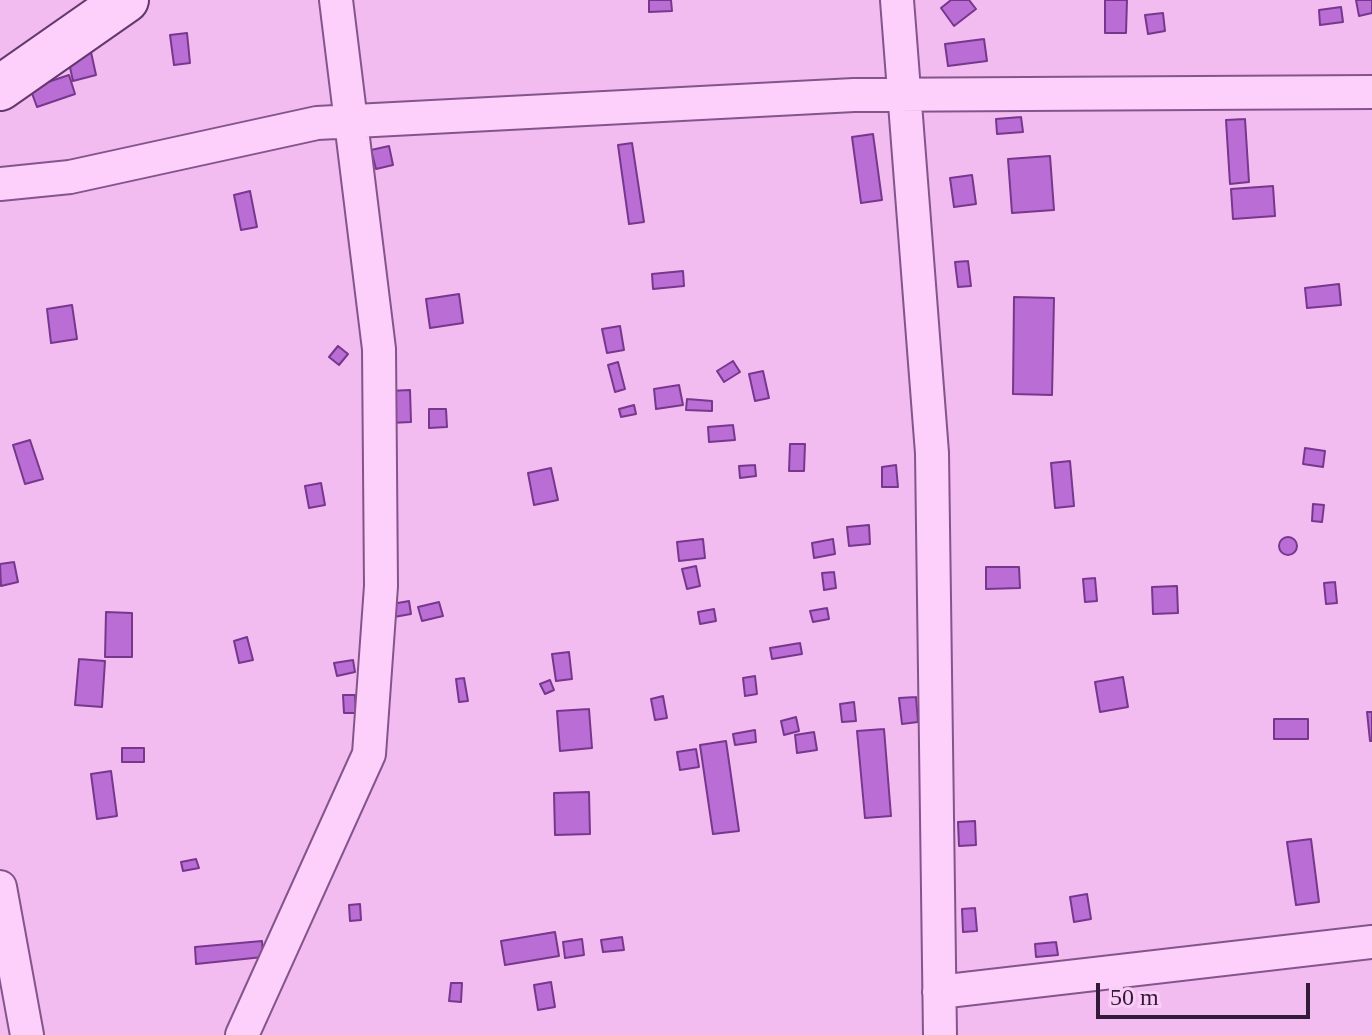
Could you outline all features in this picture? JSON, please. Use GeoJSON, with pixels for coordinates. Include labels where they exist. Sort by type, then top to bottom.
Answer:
{"type":"FeatureCollection","features":[{"type":"Feature","properties":{"kind":"street"},"geometry":{"type":"LineString","coordinates":[[0,88],[126,0]]}},
{"type":"Feature","properties":{"kind":"street"},"geometry":{"type":"LineString","coordinates":[[242,1035],[369,754],[381,586],[379,349],[336,0]]}},
{"type":"Feature","properties":{"kind":"street"},"geometry":{"type":"LineString","coordinates":[[897,0],[932,453],[940,1035]]}},
{"type":"Feature","properties":{"kind":"street"},"geometry":{"type":"LineString","coordinates":[[0,184],[70,177],[317,123],[854,95],[1372,92]]}},
{"type":"Feature","properties":{"kind":"street"},"geometry":{"type":"LineString","coordinates":[[0,887],[27,1035]]}},
{"type":"Feature","properties":{"kind":"street"},"geometry":{"type":"LineString","coordinates":[[939,992],[1372,942]]}},
{"type":"Feature","properties":{"kind":"building"},"geometry":{"type":"Polygon","coordinates":[[[649,0],[671,0],[672,11],[649,12],[649,0]]]}},
{"type":"Feature","properties":{"kind":"building"},"geometry":{"type":"Polygon","coordinates":[[[951,0],[969,0],[976,9],[954,26],[941,8],[951,0]]]}},
{"type":"Feature","properties":{"kind":"building"},"geometry":{"type":"Polygon","coordinates":[[[1105,0],[1127,0],[1126,33],[1105,33],[1105,0]]]}},
{"type":"Feature","properties":{"kind":"building"},"geometry":{"type":"Polygon","coordinates":[[[1356,0],[1372,0],[1372,13],[1359,16],[1356,0]]]}},
{"type":"Feature","properties":{"kind":"building"},"geometry":{"type":"Polygon","coordinates":[[[1341,7],[1343,22],[1320,25],[1319,10],[1341,7]]]}},
{"type":"Feature","properties":{"kind":"building"},"geometry":{"type":"Polygon","coordinates":[[[1163,13],[1165,31],[1148,34],[1145,15],[1163,13]]]}},
{"type":"Feature","properties":{"kind":"building"},"geometry":{"type":"Polygon","coordinates":[[[187,33],[190,63],[174,65],[170,35],[187,33]]]}},
{"type":"Feature","properties":{"kind":"building"},"geometry":{"type":"Polygon","coordinates":[[[984,39],[987,61],[948,66],[945,44],[984,39]]]}},
{"type":"Feature","properties":{"kind":"building"},"geometry":{"type":"Polygon","coordinates":[[[89,43],[96,75],[73,81],[66,49],[89,43]]]}},
{"type":"Feature","properties":{"kind":"building"},"geometry":{"type":"Polygon","coordinates":[[[69,75],[75,94],[37,107],[30,88],[69,75]]]}},
{"type":"Feature","properties":{"kind":"building"},"geometry":{"type":"Polygon","coordinates":[[[1021,117],[1023,132],[997,134],[996,119],[1021,117]]]}},
{"type":"Feature","properties":{"kind":"building"},"geometry":{"type":"Polygon","coordinates":[[[1245,119],[1249,182],[1230,184],[1226,120],[1245,119]]]}},
{"type":"Feature","properties":{"kind":"building"},"geometry":{"type":"Polygon","coordinates":[[[873,134],[882,200],[861,203],[852,137],[873,134]]]}},
{"type":"Feature","properties":{"kind":"building"},"geometry":{"type":"Polygon","coordinates":[[[632,143],[644,222],[629,224],[618,145],[632,143]]]}},
{"type":"Feature","properties":{"kind":"building"},"geometry":{"type":"Polygon","coordinates":[[[389,146],[393,165],[376,169],[371,150],[389,146]]]}},
{"type":"Feature","properties":{"kind":"building"},"geometry":{"type":"Polygon","coordinates":[[[1050,156],[1054,210],[1012,213],[1008,159],[1050,156]]]}},
{"type":"Feature","properties":{"kind":"building"},"geometry":{"type":"Polygon","coordinates":[[[972,175],[976,204],[954,207],[950,178],[972,175]]]}},
{"type":"Feature","properties":{"kind":"building"},"geometry":{"type":"Polygon","coordinates":[[[1273,186],[1275,216],[1233,219],[1231,189],[1273,186]]]}},
{"type":"Feature","properties":{"kind":"building"},"geometry":{"type":"Polygon","coordinates":[[[250,191],[257,227],[241,230],[234,195],[250,191]]]}},
{"type":"Feature","properties":{"kind":"building"},"geometry":{"type":"Polygon","coordinates":[[[968,261],[971,286],[958,287],[955,262],[968,261]]]}},
{"type":"Feature","properties":{"kind":"building"},"geometry":{"type":"Polygon","coordinates":[[[683,271],[684,286],[653,289],[652,274],[683,271]]]}},
{"type":"Feature","properties":{"kind":"building"},"geometry":{"type":"Polygon","coordinates":[[[1339,284],[1341,305],[1307,308],[1305,288],[1339,284]]]}},
{"type":"Feature","properties":{"kind":"building"},"geometry":{"type":"Polygon","coordinates":[[[459,294],[463,323],[430,328],[426,299],[459,294]]]}},
{"type":"Feature","properties":{"kind":"building"},"geometry":{"type":"Polygon","coordinates":[[[1014,297],[1054,298],[1052,395],[1013,394],[1014,297]]]}},
{"type":"Feature","properties":{"kind":"building"},"geometry":{"type":"Polygon","coordinates":[[[72,305],[77,339],[51,343],[47,309],[72,305]]]}},
{"type":"Feature","properties":{"kind":"building"},"geometry":{"type":"Polygon","coordinates":[[[620,326],[624,350],[607,353],[602,329],[620,326]]]}},
{"type":"Feature","properties":{"kind":"building"},"geometry":{"type":"Polygon","coordinates":[[[338,346],[348,354],[339,365],[329,357],[338,346]]]}},
{"type":"Feature","properties":{"kind":"building"},"geometry":{"type":"Polygon","coordinates":[[[733,361],[740,372],[724,382],[717,371],[733,361]]]}},
{"type":"Feature","properties":{"kind":"building"},"geometry":{"type":"Polygon","coordinates":[[[618,362],[625,389],[615,392],[608,365],[618,362]]]}},
{"type":"Feature","properties":{"kind":"building"},"geometry":{"type":"Polygon","coordinates":[[[763,371],[769,398],[755,401],[749,374],[763,371]]]}},
{"type":"Feature","properties":{"kind":"building"},"geometry":{"type":"Polygon","coordinates":[[[679,385],[683,405],[656,409],[654,389],[679,385]]]}},
{"type":"Feature","properties":{"kind":"building"},"geometry":{"type":"Polygon","coordinates":[[[410,390],[411,422],[389,423],[388,391],[410,390]]]}},
{"type":"Feature","properties":{"kind":"building"},"geometry":{"type":"Polygon","coordinates":[[[687,399],[712,401],[712,411],[686,410],[687,399]]]}},
{"type":"Feature","properties":{"kind":"building"},"geometry":{"type":"Polygon","coordinates":[[[634,405],[636,414],[621,417],[619,409],[634,405]]]}},
{"type":"Feature","properties":{"kind":"building"},"geometry":{"type":"Polygon","coordinates":[[[429,409],[446,409],[447,427],[429,428],[429,409]]]}},
{"type":"Feature","properties":{"kind":"building"},"geometry":{"type":"Polygon","coordinates":[[[733,425],[735,440],[709,442],[708,427],[733,425]]]}},
{"type":"Feature","properties":{"kind":"building"},"geometry":{"type":"Polygon","coordinates":[[[30,440],[43,479],[25,484],[13,445],[30,440]]]}},
{"type":"Feature","properties":{"kind":"building"},"geometry":{"type":"Polygon","coordinates":[[[790,444],[805,444],[804,471],[789,471],[790,444]]]}},
{"type":"Feature","properties":{"kind":"building"},"geometry":{"type":"Polygon","coordinates":[[[1305,448],[1325,451],[1323,467],[1303,464],[1305,448]]]}},
{"type":"Feature","properties":{"kind":"building"},"geometry":{"type":"Polygon","coordinates":[[[1070,461],[1074,506],[1055,508],[1051,463],[1070,461]]]}},
{"type":"Feature","properties":{"kind":"building"},"geometry":{"type":"Polygon","coordinates":[[[755,465],[756,476],[740,478],[739,466],[755,465]]]}},
{"type":"Feature","properties":{"kind":"building"},"geometry":{"type":"Polygon","coordinates":[[[896,465],[898,487],[882,487],[882,467],[896,465]]]}},
{"type":"Feature","properties":{"kind":"building"},"geometry":{"type":"Polygon","coordinates":[[[551,468],[558,500],[534,505],[528,473],[551,468]]]}},
{"type":"Feature","properties":{"kind":"building"},"geometry":{"type":"Polygon","coordinates":[[[321,483],[325,505],[309,508],[305,486],[321,483]]]}},
{"type":"Feature","properties":{"kind":"building"},"geometry":{"type":"Polygon","coordinates":[[[1313,504],[1324,505],[1322,522],[1312,521],[1313,504]]]}},
{"type":"Feature","properties":{"kind":"building"},"geometry":{"type":"Polygon","coordinates":[[[869,525],[870,544],[849,546],[847,527],[869,525]]]}},
{"type":"Feature","properties":{"kind":"building"},"geometry":{"type":"Polygon","coordinates":[[[1288,537],[1297,546],[1288,555],[1279,546],[1288,537]]]}},
{"type":"Feature","properties":{"kind":"building"},"geometry":{"type":"Polygon","coordinates":[[[703,539],[705,558],[679,561],[677,542],[703,539]]]}},
{"type":"Feature","properties":{"kind":"building"},"geometry":{"type":"Polygon","coordinates":[[[833,539],[835,554],[814,558],[812,543],[833,539]]]}},
{"type":"Feature","properties":{"kind":"building"},"geometry":{"type":"Polygon","coordinates":[[[14,562],[18,582],[1,586],[0,564],[14,562]]]}},
{"type":"Feature","properties":{"kind":"building"},"geometry":{"type":"Polygon","coordinates":[[[696,566],[700,586],[687,589],[682,569],[696,566]]]}},
{"type":"Feature","properties":{"kind":"building"},"geometry":{"type":"Polygon","coordinates":[[[986,567],[1019,567],[1020,588],[986,589],[986,567]]]}},
{"type":"Feature","properties":{"kind":"building"},"geometry":{"type":"Polygon","coordinates":[[[834,572],[836,588],[824,590],[822,573],[834,572]]]}},
{"type":"Feature","properties":{"kind":"building"},"geometry":{"type":"Polygon","coordinates":[[[1095,578],[1097,601],[1085,602],[1083,579],[1095,578]]]}},
{"type":"Feature","properties":{"kind":"building"},"geometry":{"type":"Polygon","coordinates":[[[1335,582],[1337,603],[1326,604],[1324,583],[1335,582]]]}},
{"type":"Feature","properties":{"kind":"building"},"geometry":{"type":"Polygon","coordinates":[[[1177,586],[1178,613],[1153,614],[1152,587],[1177,586]]]}},
{"type":"Feature","properties":{"kind":"building"},"geometry":{"type":"Polygon","coordinates":[[[409,601],[411,614],[394,617],[392,604],[409,601]]]}},
{"type":"Feature","properties":{"kind":"building"},"geometry":{"type":"Polygon","coordinates":[[[439,602],[443,616],[422,621],[418,607],[439,602]]]}},
{"type":"Feature","properties":{"kind":"building"},"geometry":{"type":"Polygon","coordinates":[[[827,608],[829,619],[813,622],[810,611],[827,608]]]}},
{"type":"Feature","properties":{"kind":"building"},"geometry":{"type":"Polygon","coordinates":[[[714,609],[716,621],[700,624],[698,612],[714,609]]]}},
{"type":"Feature","properties":{"kind":"building"},"geometry":{"type":"Polygon","coordinates":[[[106,612],[132,613],[132,657],[105,657],[106,612]]]}},
{"type":"Feature","properties":{"kind":"building"},"geometry":{"type":"Polygon","coordinates":[[[247,637],[253,660],[239,663],[234,641],[247,637]]]}},
{"type":"Feature","properties":{"kind":"building"},"geometry":{"type":"Polygon","coordinates":[[[800,643],[802,654],[772,659],[770,648],[800,643]]]}},
{"type":"Feature","properties":{"kind":"building"},"geometry":{"type":"Polygon","coordinates":[[[569,652],[572,679],[556,681],[552,654],[569,652]]]}},
{"type":"Feature","properties":{"kind":"building"},"geometry":{"type":"Polygon","coordinates":[[[79,659],[105,661],[102,707],[75,705],[79,659]]]}},
{"type":"Feature","properties":{"kind":"building"},"geometry":{"type":"Polygon","coordinates":[[[353,660],[355,672],[337,676],[334,663],[353,660]]]}},
{"type":"Feature","properties":{"kind":"building"},"geometry":{"type":"Polygon","coordinates":[[[755,676],[757,694],[745,696],[743,678],[755,676]]]}},
{"type":"Feature","properties":{"kind":"building"},"geometry":{"type":"Polygon","coordinates":[[[1123,677],[1128,707],[1100,712],[1095,682],[1123,677]]]}},
{"type":"Feature","properties":{"kind":"building"},"geometry":{"type":"Polygon","coordinates":[[[464,678],[468,701],[459,702],[456,679],[464,678]]]}},
{"type":"Feature","properties":{"kind":"building"},"geometry":{"type":"Polygon","coordinates":[[[550,680],[554,690],[545,694],[540,684],[550,680]]]}},
{"type":"Feature","properties":{"kind":"building"},"geometry":{"type":"Polygon","coordinates":[[[343,695],[355,695],[356,713],[344,713],[343,695]]]}},
{"type":"Feature","properties":{"kind":"building"},"geometry":{"type":"Polygon","coordinates":[[[663,696],[667,718],[655,720],[651,699],[663,696]]]}},
{"type":"Feature","properties":{"kind":"building"},"geometry":{"type":"Polygon","coordinates":[[[916,697],[918,722],[902,724],[899,698],[916,697]]]}},
{"type":"Feature","properties":{"kind":"building"},"geometry":{"type":"Polygon","coordinates":[[[854,702],[856,721],[842,722],[840,704],[854,702]]]}},
{"type":"Feature","properties":{"kind":"building"},"geometry":{"type":"Polygon","coordinates":[[[589,709],[592,748],[560,751],[557,711],[589,709]]]}},
{"type":"Feature","properties":{"kind":"building"},"geometry":{"type":"Polygon","coordinates":[[[1367,712],[1372,712],[1372,741],[1370,741],[1367,712]]]}},
{"type":"Feature","properties":{"kind":"building"},"geometry":{"type":"Polygon","coordinates":[[[796,717],[799,731],[784,735],[781,721],[796,717]]]}},
{"type":"Feature","properties":{"kind":"building"},"geometry":{"type":"Polygon","coordinates":[[[1274,719],[1308,719],[1308,739],[1274,739],[1274,719]]]}},
{"type":"Feature","properties":{"kind":"building"},"geometry":{"type":"Polygon","coordinates":[[[884,729],[891,816],[865,818],[857,731],[884,729]]]}},
{"type":"Feature","properties":{"kind":"building"},"geometry":{"type":"Polygon","coordinates":[[[755,730],[756,742],[735,745],[733,734],[755,730]]]}},
{"type":"Feature","properties":{"kind":"building"},"geometry":{"type":"Polygon","coordinates":[[[814,732],[817,750],[797,753],[795,735],[814,732]]]}},
{"type":"Feature","properties":{"kind":"building"},"geometry":{"type":"Polygon","coordinates":[[[726,741],[739,831],[713,834],[700,745],[726,741]]]}},
{"type":"Feature","properties":{"kind":"building"},"geometry":{"type":"Polygon","coordinates":[[[122,748],[144,748],[144,762],[122,762],[122,748]]]}},
{"type":"Feature","properties":{"kind":"building"},"geometry":{"type":"Polygon","coordinates":[[[696,749],[699,767],[680,770],[677,752],[696,749]]]}},
{"type":"Feature","properties":{"kind":"building"},"geometry":{"type":"Polygon","coordinates":[[[111,771],[117,816],[97,819],[91,774],[111,771]]]}},
{"type":"Feature","properties":{"kind":"building"},"geometry":{"type":"Polygon","coordinates":[[[589,792],[590,834],[555,835],[554,793],[589,792]]]}},
{"type":"Feature","properties":{"kind":"building"},"geometry":{"type":"Polygon","coordinates":[[[975,821],[976,845],[959,846],[958,822],[975,821]]]}},
{"type":"Feature","properties":{"kind":"building"},"geometry":{"type":"Polygon","coordinates":[[[1311,839],[1319,902],[1296,905],[1287,842],[1311,839]]]}},
{"type":"Feature","properties":{"kind":"building"},"geometry":{"type":"Polygon","coordinates":[[[196,859],[199,868],[183,871],[181,862],[196,859]]]}},
{"type":"Feature","properties":{"kind":"building"},"geometry":{"type":"Polygon","coordinates":[[[1087,894],[1091,919],[1074,922],[1070,897],[1087,894]]]}},
{"type":"Feature","properties":{"kind":"building"},"geometry":{"type":"Polygon","coordinates":[[[360,904],[361,920],[350,921],[349,905],[360,904]]]}},
{"type":"Feature","properties":{"kind":"building"},"geometry":{"type":"Polygon","coordinates":[[[975,908],[977,931],[963,932],[962,909],[975,908]]]}},
{"type":"Feature","properties":{"kind":"building"},"geometry":{"type":"Polygon","coordinates":[[[555,932],[559,956],[505,965],[501,941],[555,932]]]}},
{"type":"Feature","properties":{"kind":"building"},"geometry":{"type":"Polygon","coordinates":[[[622,937],[624,950],[603,952],[601,940],[622,937]]]}},
{"type":"Feature","properties":{"kind":"building"},"geometry":{"type":"Polygon","coordinates":[[[582,939],[584,955],[565,958],[563,942],[582,939]]]}},
{"type":"Feature","properties":{"kind":"building"},"geometry":{"type":"Polygon","coordinates":[[[262,941],[263,957],[196,964],[195,947],[262,941]]]}},
{"type":"Feature","properties":{"kind":"building"},"geometry":{"type":"Polygon","coordinates":[[[1056,942],[1058,955],[1036,957],[1035,944],[1056,942]]]}},
{"type":"Feature","properties":{"kind":"building"},"geometry":{"type":"Polygon","coordinates":[[[551,982],[555,1007],[538,1010],[534,985],[551,982]]]}},
{"type":"Feature","properties":{"kind":"building"},"geometry":{"type":"Polygon","coordinates":[[[451,983],[462,983],[461,1002],[449,1001],[451,983]]]}}]}
